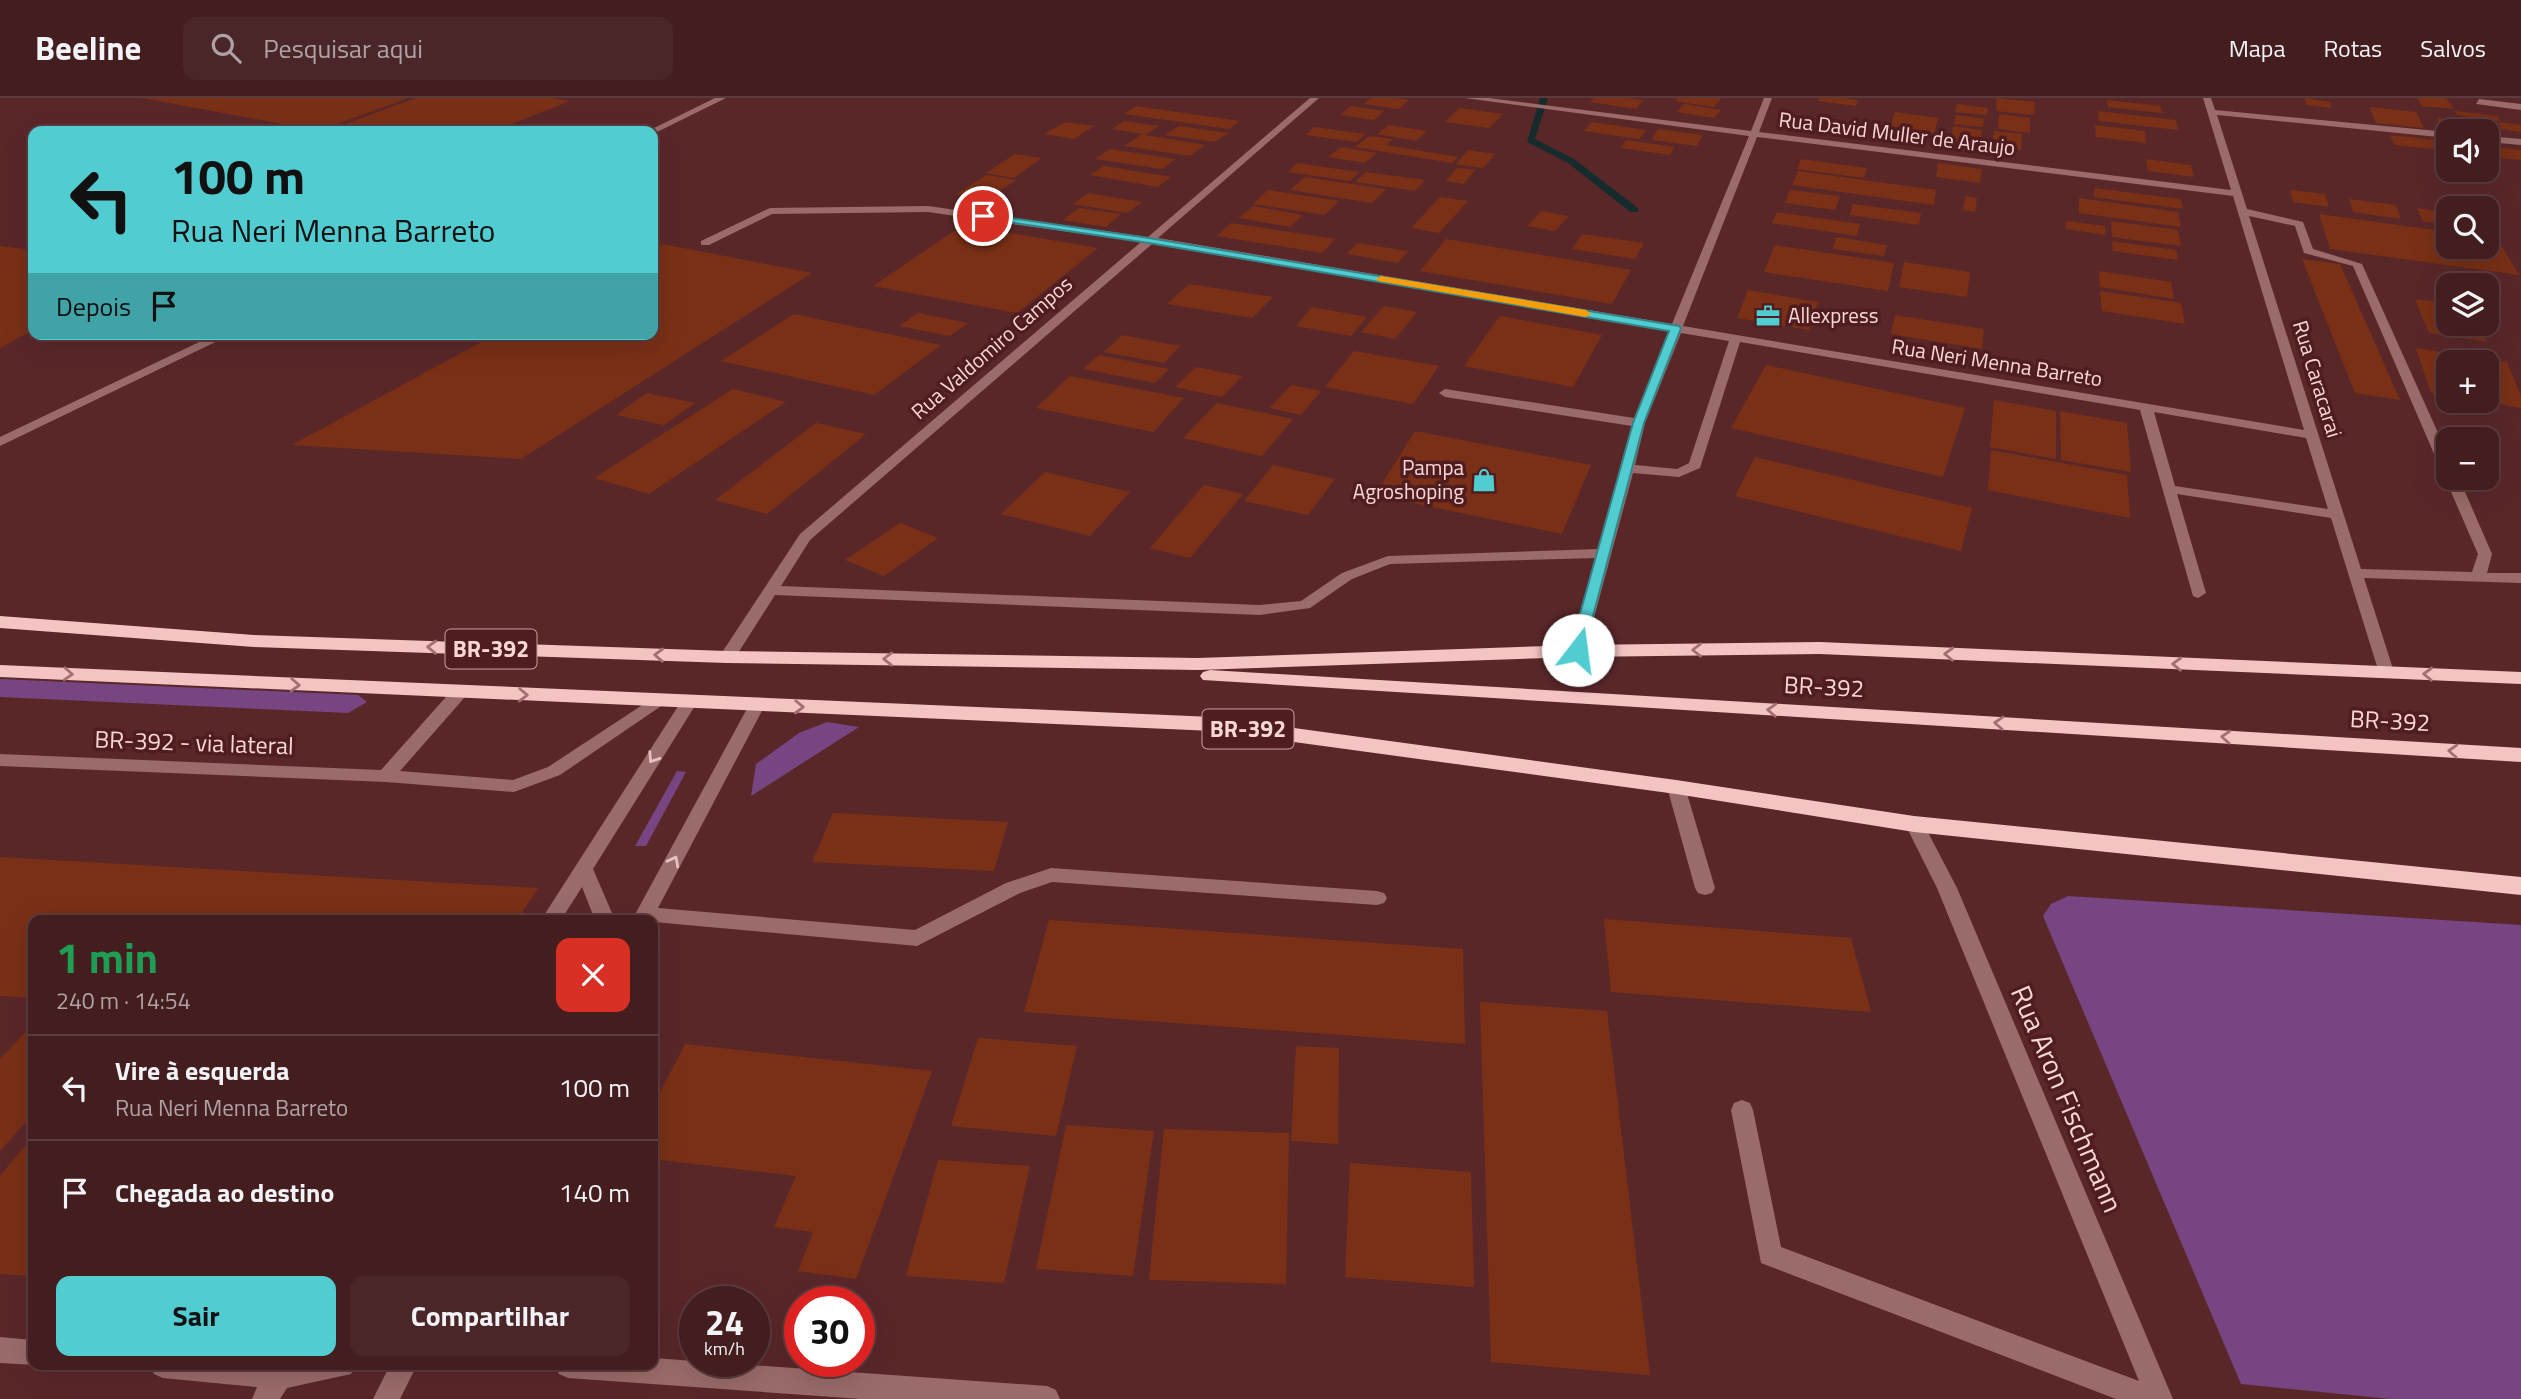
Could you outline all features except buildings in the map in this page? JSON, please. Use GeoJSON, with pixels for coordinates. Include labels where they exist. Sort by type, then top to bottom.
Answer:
{"type":"FeatureCollection","features":[{"type":"Feature","properties":{"kind":"highway","name":"BR-392"},"geometry":{"type":"LineString","coordinates":[[0,622],[254,641],[727,657],[1198,664],[1578,650],[1820,648],[2521,678]]}},
{"type":"Feature","properties":{"kind":"highway","name":"BR-392"},"geometry":{"type":"LineString","coordinates":[[957,660],[2521,755]]}},
{"type":"Feature","properties":{"kind":"highway","name":"BR-392"},"geometry":{"type":"LineString","coordinates":[[0,671],[1213,724],[1676,787],[1914,824],[2521,886]]}},
{"type":"Feature","properties":{"kind":"street"},"geometry":{"type":"LineString","coordinates":[[658,128],[722,98]]}},
{"type":"Feature","properties":{"kind":"street","name":"Rua Valdomiro Campos"},"geometry":{"type":"LineString","coordinates":[[727,657],[805,537],[1315,98]]}},
{"type":"Feature","properties":{"kind":"street","name":"Rua David Muller de Araujo"},"geometry":{"type":"LineString","coordinates":[[1469,98],[2237,194]]}},
{"type":"Feature","properties":{"kind":"street"},"geometry":{"type":"LineString","coordinates":[[1578,650],[1639,423],[1768,98]]}},
{"type":"Feature","properties":{"kind":"street","name":"Rua Caracarai"},"geometry":{"type":"LineString","coordinates":[[2207,98],[2386,672]]}},
{"type":"Feature","properties":{"kind":"street"},"geometry":{"type":"LineString","coordinates":[[2479,102],[2521,107]]}},
{"type":"Feature","properties":{"kind":"street"},"geometry":{"type":"LineString","coordinates":[[2211,112],[2436,134]]}},
{"type":"Feature","properties":{"kind":"street"},"geometry":{"type":"LineString","coordinates":[[2499,140],[2521,142]]}},
{"type":"Feature","properties":{"kind":"street","name":"Rua Neri Menna Barreto"},"geometry":{"type":"LineString","coordinates":[[705,243],[770,211],[928,209],[1149,240],[2313,435]]}},
{"type":"Feature","properties":{"kind":"street"},"geometry":{"type":"LineString","coordinates":[[2242,211],[2299,224],[2308,251],[2357,264],[2436,443]]}},
{"type":"Feature","properties":{"kind":"street"},"geometry":{"type":"LineString","coordinates":[[1626,468],[1679,473],[1695,465],[1735,339]]}},
{"type":"Feature","properties":{"kind":"street"},"geometry":{"type":"LineString","coordinates":[[0,442],[213,340]]}},
{"type":"Feature","properties":{"kind":"street"},"geometry":{"type":"LineString","coordinates":[[1445,393],[1639,423]]}},
{"type":"Feature","properties":{"kind":"street"},"geometry":{"type":"LineString","coordinates":[[2147,407],[2198,593]]}},
{"type":"Feature","properties":{"kind":"street"},"geometry":{"type":"LineString","coordinates":[[2170,489],[2337,515]]}},
{"type":"Feature","properties":{"kind":"street"},"geometry":{"type":"LineString","coordinates":[[2457,490],[2485,554],[2478,577]]}},
{"type":"Feature","properties":{"kind":"street"},"geometry":{"type":"LineString","coordinates":[[770,590],[1260,610],[1305,605],[1347,576],[1388,560],[1604,553]]}},
{"type":"Feature","properties":{"kind":"street"},"geometry":{"type":"LineString","coordinates":[[2355,573],[2521,579]]}},
{"type":"Feature","properties":{"kind":"street"},"geometry":{"type":"LineString","coordinates":[[386,776],[459,693]]}},
{"type":"Feature","properties":{"kind":"street","name":"BR-392 - via lateral"},"geometry":{"type":"LineString","coordinates":[[0,760],[386,776],[514,786],[554,771],[662,700]]}},
{"type":"Feature","properties":{"kind":"street"},"geometry":{"type":"LineString","coordinates":[[554,915],[690,701]]}},
{"type":"Feature","properties":{"kind":"street"},"geometry":{"type":"LineString","coordinates":[[645,915],[757,705]]}},
{"type":"Feature","properties":{"kind":"street"},"geometry":{"type":"LineString","coordinates":[[1676,787],[1705,888]]}},
{"type":"Feature","properties":{"kind":"street","name":"Rua Aron Fischmann"},"geometry":{"type":"LineString","coordinates":[[1914,824],[1947,888],[2160,1399]]}},
{"type":"Feature","properties":{"kind":"street"},"geometry":{"type":"LineString","coordinates":[[583,867],[603,915]]}},
{"type":"Feature","properties":{"kind":"street"},"geometry":{"type":"LineString","coordinates":[[658,918],[917,938],[1013,888],[1051,875],[1377,898]]}},
{"type":"Feature","properties":{"kind":"street"},"geometry":{"type":"LineString","coordinates":[[1742,1110],[1770,1255],[2151,1399]]}},
{"type":"Feature","properties":{"kind":"street"},"geometry":{"type":"LineString","coordinates":[[0,1350],[28,1353]]}},
{"type":"Feature","properties":{"kind":"street"},"geometry":{"type":"LineString","coordinates":[[265,1399],[282,1370]]}},
{"type":"Feature","properties":{"kind":"street"},"geometry":{"type":"LineString","coordinates":[[386,1399],[401,1370]]}},
{"type":"Feature","properties":{"kind":"street"},"geometry":{"type":"LineString","coordinates":[[638,1370],[1046,1399]]}},
{"type":"Feature","properties":{"kind":"shaded area"},"geometry":{"type":"Polygon","coordinates":[[[0,679],[358,695],[367,702],[348,713],[0,697],[0,679]]]}},
{"type":"Feature","properties":{"kind":"shaded area"},"geometry":{"type":"Polygon","coordinates":[[[827,722],[859,727],[751,796],[756,764],[799,733],[827,722]]]}},
{"type":"Feature","properties":{"kind":"shaded area"},"geometry":{"type":"Polygon","coordinates":[[[677,771],[686,772],[646,846],[635,846],[677,771]]]}},
{"type":"Feature","properties":{"kind":"shaded area"},"geometry":{"type":"Polygon","coordinates":[[[2068,896],[2521,925],[2521,1399],[2391,1399],[2241,1384],[2043,916],[2051,904],[2068,896]]]}},
{"type":"Feature","properties":{"kind":"waterway"},"geometry":{"type":"LineString","coordinates":[[1544,98],[1530,140],[1571,161],[1634,210]]}},
{"type":"Feature","properties":{"kind":"slow traffic"},"geometry":{"type":"LineString","coordinates":[[1381,279],[1586,314]]}},
{"type":"Feature","properties":{"kind":"place","name":"Allexpress"},"geometry":{"type":"Point","coordinates":[1768,316]}},
{"type":"Feature","properties":{"kind":"place","name":"Pampa Agroshoping"},"geometry":{"type":"Point","coordinates":[1484,480]}},
{"type":"Feature","properties":{"kind":"route"},"geometry":{"type":"LineString","coordinates":[[983,216],[1149,240],[1676,328],[1639,423],[1578,650]]}}]}
